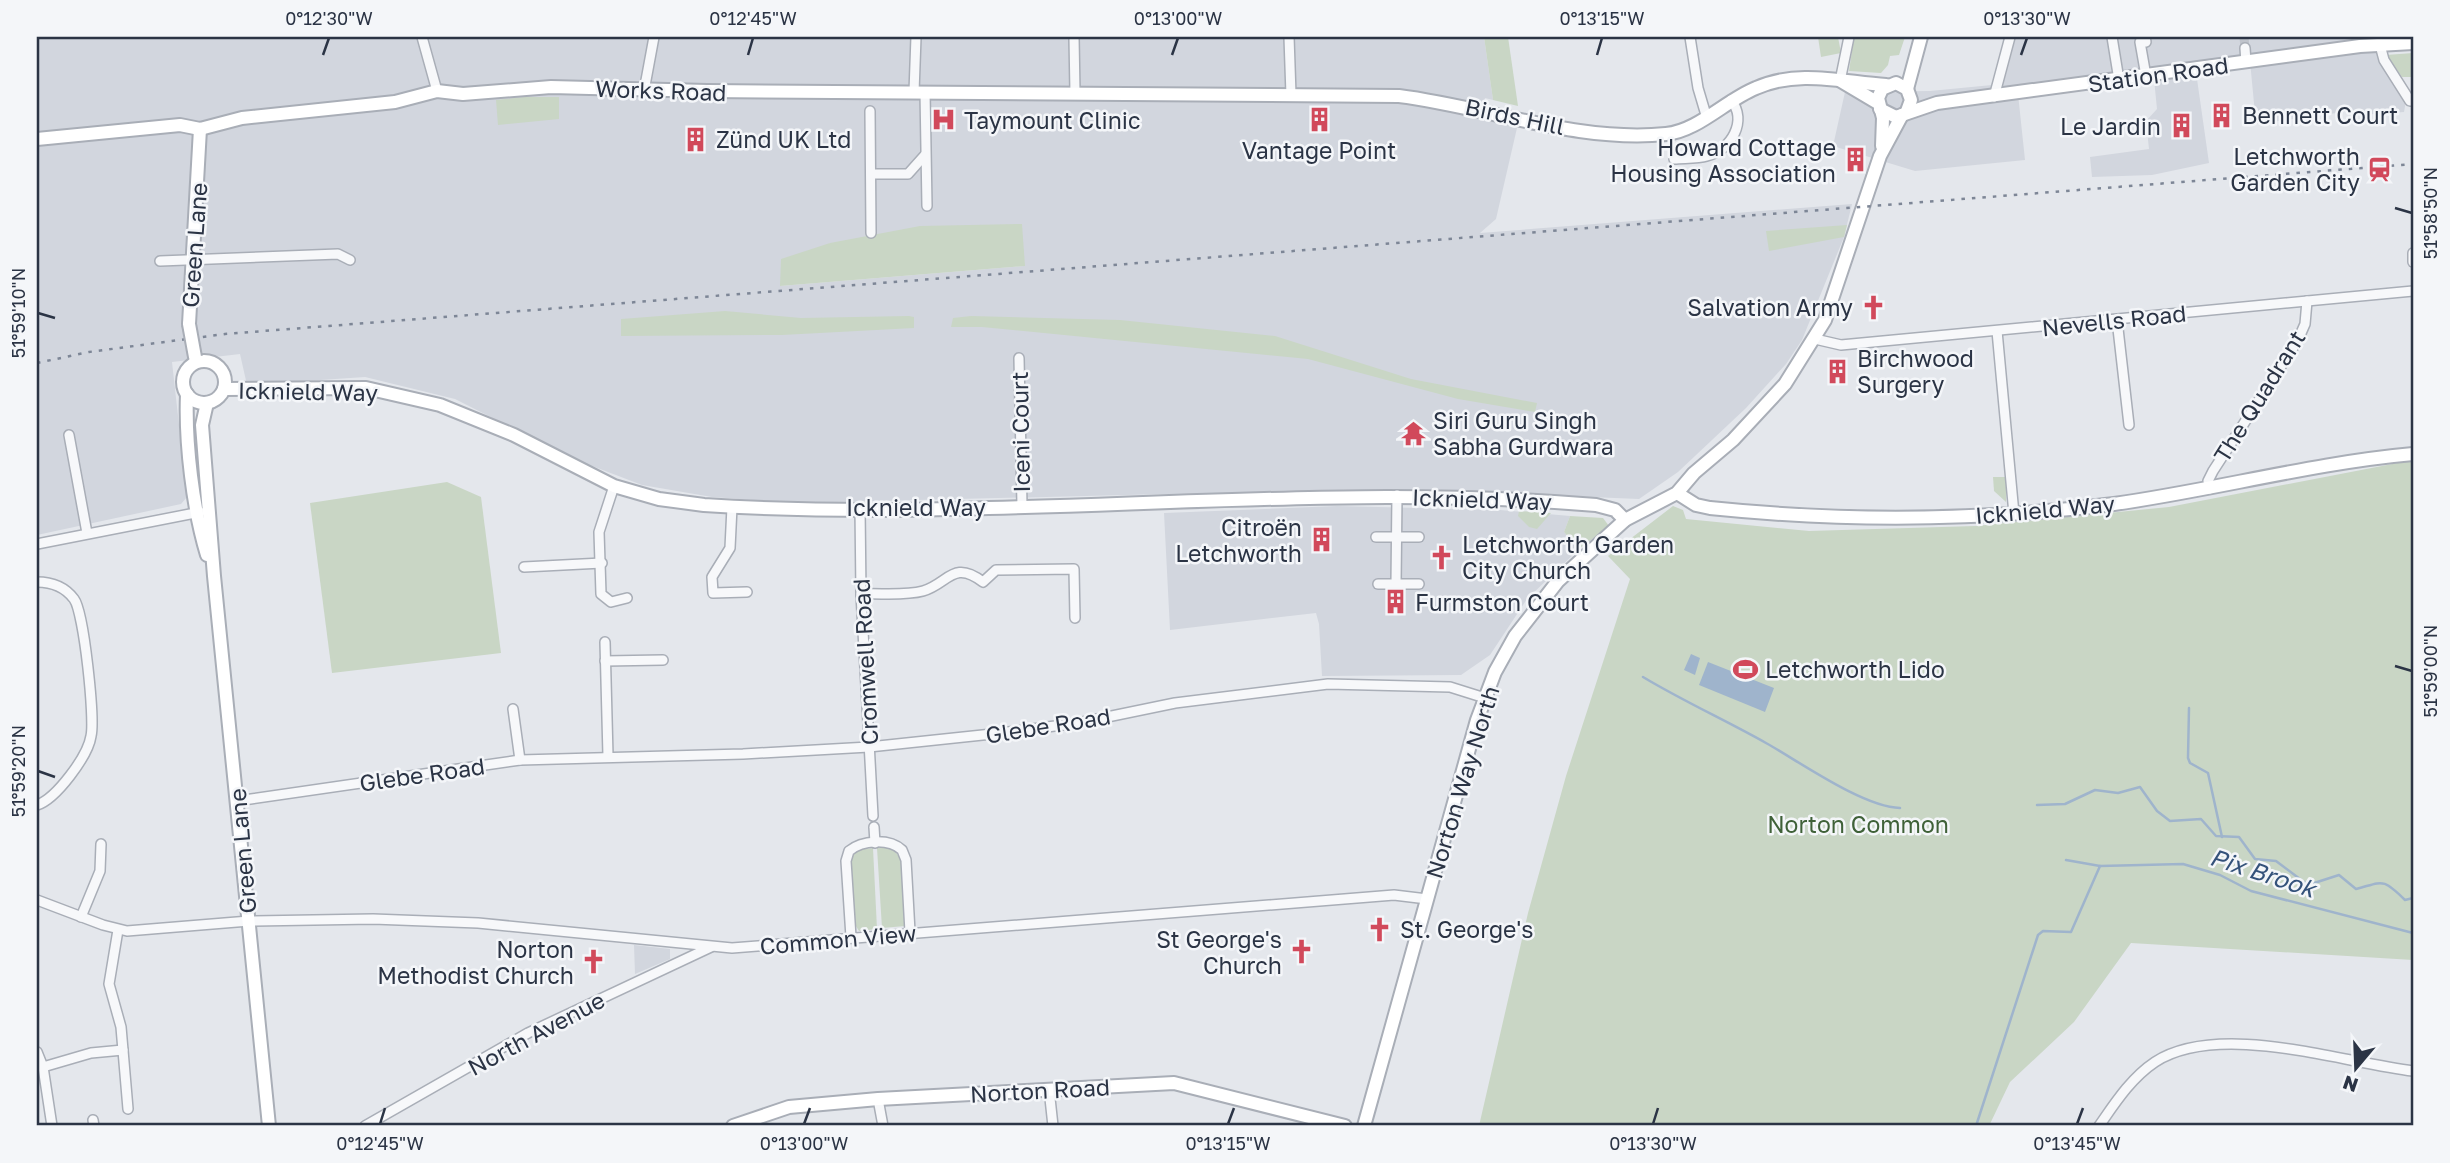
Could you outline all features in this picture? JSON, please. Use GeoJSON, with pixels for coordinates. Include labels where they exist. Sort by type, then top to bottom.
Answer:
{"type":"FeatureCollection","features":[{"type":"Feature","properties":{"kind":"street"},"geometry":{"type":"LineString","coordinates":[[422,37],[437,91]]}},
{"type":"Feature","properties":{"kind":"street"},"geometry":{"type":"LineString","coordinates":[[644,91],[654,37]]}},
{"type":"Feature","properties":{"kind":"street"},"geometry":{"type":"LineString","coordinates":[[916,37],[927,206]]}},
{"type":"Feature","properties":{"kind":"street"},"geometry":{"type":"LineString","coordinates":[[1074,37],[1074,93]]}},
{"type":"Feature","properties":{"kind":"street"},"geometry":{"type":"LineString","coordinates":[[1289,37],[1291,94]]}},
{"type":"Feature","properties":{"kind":"street"},"geometry":{"type":"LineString","coordinates":[[1690,37],[1698,88],[1706,115]]}},
{"type":"Feature","properties":{"kind":"street"},"geometry":{"type":"LineString","coordinates":[[1840,81],[1849,37]]}},
{"type":"Feature","properties":{"kind":"street"},"geometry":{"type":"LineString","coordinates":[[1994,97],[2010,37]]}},
{"type":"Feature","properties":{"kind":"street"},"geometry":{"type":"LineString","coordinates":[[2112,37],[2119,80]]}},
{"type":"Feature","properties":{"kind":"street"},"geometry":{"type":"LineString","coordinates":[[2145,37],[2146,41],[2140,42],[2146,76]]}},
{"type":"Feature","properties":{"kind":"street"},"geometry":{"type":"LineString","coordinates":[[1920,40],[1904,113],[1890,116],[1879,106],[1879,93],[1888,85],[1920,40]]}},
{"type":"Feature","properties":{"kind":"street","name":"Station Road"},"geometry":{"type":"LineString","coordinates":[[1904,113],[1937,103],[2146,76],[2246,55],[2359,41],[2380,45],[2413,43]]}},
{"type":"Feature","properties":{"kind":"street"},"geometry":{"type":"LineString","coordinates":[[2380,45],[2384,60],[2410,101],[2413,101]]}},
{"type":"Feature","properties":{"kind":"street","name":"Birds Hill"},"geometry":{"type":"LineString","coordinates":[[1291,94],[1410,97],[1620,136],[1671,134],[1758,87],[1795,77],[1888,85]]}},
{"type":"Feature","properties":{"kind":"street","name":"Birds Hill"},"geometry":{"type":"LineString","coordinates":[[1840,81],[1879,106]]}},
{"type":"Feature","properties":{"kind":"street"},"geometry":{"type":"LineString","coordinates":[[1888,85],[1908,91]]}},
{"type":"Feature","properties":{"kind":"street","name":"Works Road"},"geometry":{"type":"LineString","coordinates":[[37,139],[180,125],[200,129],[242,118],[396,102],[437,91],[464,94],[551,87],[644,91],[1291,94]]}},
{"type":"Feature","properties":{"kind":"street","name":"Station Road"},"geometry":{"type":"LineString","coordinates":[[1908,91],[1937,103]]}},
{"type":"Feature","properties":{"kind":"street"},"geometry":{"type":"LineString","coordinates":[[1674,159],[1707,156],[1726,146],[1739,119],[1737,108],[1731,100]]}},
{"type":"Feature","properties":{"kind":"street","name":"Norton Way North"},"geometry":{"type":"LineString","coordinates":[[1364,1126],[1485,698],[1501,660],[1529,613],[1566,572],[1625,520],[1677,494],[1694,473],[1734,440],[1768,404],[1815,339],[1831,304],[1880,156],[1884,128],[1879,106]]}},
{"type":"Feature","properties":{"kind":"street"},"geometry":{"type":"LineString","coordinates":[[870,111],[871,233]]}},
{"type":"Feature","properties":{"kind":"street","name":"Norton Way North"},"geometry":{"type":"LineString","coordinates":[[1880,156],[1904,113]]}},
{"type":"Feature","properties":{"kind":"street","name":"Green Lane"},"geometry":{"type":"LineString","coordinates":[[200,129],[191,261],[190,324],[196,359],[184,378],[214,576],[269,1126]]}},
{"type":"Feature","properties":{"kind":"street"},"geometry":{"type":"LineString","coordinates":[[870,174],[908,174],[925,155]]}},
{"type":"Feature","properties":{"kind":"street"},"geometry":{"type":"LineString","coordinates":[[2413,253],[2413,262]]}},
{"type":"Feature","properties":{"kind":"street"},"geometry":{"type":"LineString","coordinates":[[160,261],[338,254],[350,260]]}},
{"type":"Feature","properties":{"kind":"street","name":"Nevells Road"},"geometry":{"type":"LineString","coordinates":[[1815,339],[1841,345],[2413,291]]}},
{"type":"Feature","properties":{"kind":"street","name":"The Quadrant"},"geometry":{"type":"LineString","coordinates":[[2210,489],[2208,481],[2213,471],[2302,332],[2307,301]]}},
{"type":"Feature","properties":{"kind":"street"},"geometry":{"type":"LineString","coordinates":[[2117,320],[2129,425]]}},
{"type":"Feature","properties":{"kind":"street"},"geometry":{"type":"LineString","coordinates":[[1997,331],[2014,514]]}},
{"type":"Feature","properties":{"kind":"street","name":"Iceni Court"},"geometry":{"type":"LineString","coordinates":[[1018,358],[1022,506]]}},
{"type":"Feature","properties":{"kind":"street"},"geometry":{"type":"LineString","coordinates":[[187,394],[197,402],[207,403],[216,399],[224,389],[225,381],[220,369],[214,364],[196,359]]}},
{"type":"Feature","properties":{"kind":"street","name":"Icknield Way"},"geometry":{"type":"LineString","coordinates":[[224,389],[366,388],[440,405],[514,435],[614,486],[659,499],[732,507],[1022,506],[1396,495],[1596,505],[1615,510],[1625,520]]}},
{"type":"Feature","properties":{"kind":"street","name":"Green Lane"},"geometry":{"type":"LineString","coordinates":[[203,511],[202,425],[207,403]]}},
{"type":"Feature","properties":{"kind":"street"},"geometry":{"type":"LineString","coordinates":[[69,435],[87,533]]}},
{"type":"Feature","properties":{"kind":"street","name":"Icknield Way"},"geometry":{"type":"LineString","coordinates":[[1677,494],[1696,505],[1710,508],[1851,520],[2014,514],[2210,489],[2367,458],[2413,454]]}},
{"type":"Feature","properties":{"kind":"street"},"geometry":{"type":"LineString","coordinates":[[614,486],[599,532],[601,594],[611,602],[627,598]]}},
{"type":"Feature","properties":{"kind":"street"},"geometry":{"type":"LineString","coordinates":[[1396,495],[1396,584]]}},
{"type":"Feature","properties":{"kind":"street"},"geometry":{"type":"LineString","coordinates":[[732,507],[730,548],[712,577],[713,593],[747,592]]}},
{"type":"Feature","properties":{"kind":"street","name":"Cromwell Road"},"geometry":{"type":"LineString","coordinates":[[860,508],[873,816]]}},
{"type":"Feature","properties":{"kind":"street"},"geometry":{"type":"LineString","coordinates":[[37,544],[203,511]]}},
{"type":"Feature","properties":{"kind":"street"},"geometry":{"type":"LineString","coordinates":[[1376,537],[1419,537]]}},
{"type":"Feature","properties":{"kind":"street"},"geometry":{"type":"LineString","coordinates":[[524,567],[602,563]]}},
{"type":"Feature","properties":{"kind":"street"},"geometry":{"type":"LineString","coordinates":[[862,594],[924,591],[955,573],[971,575],[983,582],[996,570],[1074,569],[1075,618]]}},
{"type":"Feature","properties":{"kind":"street"},"geometry":{"type":"LineString","coordinates":[[37,582],[66,590],[79,607],[92,732],[84,756],[54,796],[37,805]]}},
{"type":"Feature","properties":{"kind":"street"},"geometry":{"type":"LineString","coordinates":[[1378,584],[1419,584]]}},
{"type":"Feature","properties":{"kind":"street"},"geometry":{"type":"LineString","coordinates":[[605,642],[608,756]]}},
{"type":"Feature","properties":{"kind":"street"},"geometry":{"type":"LineString","coordinates":[[606,661],[663,660]]}},
{"type":"Feature","properties":{"kind":"street","name":"Glebe Road"},"geometry":{"type":"LineString","coordinates":[[237,801],[520,760],[743,754],[869,747],[1078,723],[1175,703],[1328,684],[1450,687],[1485,698]]}},
{"type":"Feature","properties":{"kind":"street"},"geometry":{"type":"LineString","coordinates":[[513,709],[520,760]]}},
{"type":"Feature","properties":{"kind":"street"},"geometry":{"type":"LineString","coordinates":[[874,827],[874,843]]}},
{"type":"Feature","properties":{"kind":"street"},"geometry":{"type":"LineString","coordinates":[[851,937],[846,862],[849,851],[855,846],[874,843],[890,843],[902,850],[906,860],[910,932]]}},
{"type":"Feature","properties":{"kind":"street"},"geometry":{"type":"LineString","coordinates":[[81,917],[100,871],[102,844]]}},
{"type":"Feature","properties":{"kind":"street","name":"Common View"},"geometry":{"type":"LineString","coordinates":[[118,930],[249,920],[373,919],[478,923],[711,947],[1394,895],[1427,900]]}},
{"type":"Feature","properties":{"kind":"street"},"geometry":{"type":"LineString","coordinates":[[37,900],[118,930],[109,984],[121,1027],[128,1110]]}},
{"type":"Feature","properties":{"kind":"street","name":"North Avenue"},"geometry":{"type":"LineString","coordinates":[[365,1126],[528,1033],[711,947]]}},
{"type":"Feature","properties":{"kind":"street"},"geometry":{"type":"LineString","coordinates":[[2099,1126],[2144,1070],[2167,1056],[2203,1045],[2247,1043],[2413,1071]]}},
{"type":"Feature","properties":{"kind":"street"},"geometry":{"type":"LineString","coordinates":[[43,1067],[91,1053],[123,1050]]}},
{"type":"Feature","properties":{"kind":"street"},"geometry":{"type":"LineString","coordinates":[[37,1052],[43,1067],[52,1126]]}},
{"type":"Feature","properties":{"kind":"street","name":"Norton Road"},"geometry":{"type":"LineString","coordinates":[[733,1126],[789,1107],[878,1099],[1174,1083],[1345,1126]]}},
{"type":"Feature","properties":{"kind":"street"},"geometry":{"type":"LineString","coordinates":[[1049,1089],[1053,1126]]}},
{"type":"Feature","properties":{"kind":"street"},"geometry":{"type":"LineString","coordinates":[[878,1099],[883,1126]]}},
{"type":"Feature","properties":{"kind":"shaded area"},"geometry":{"type":"Polygon","coordinates":[[[37,37],[1484,37],[1493,100],[1485,98],[1480,118],[1517,128],[1496,219],[1480,233],[1852,204],[1844,237],[1802,340],[1786,364],[1746,408],[1678,472],[1639,499],[1448,491],[1165,494],[797,503],[712,497],[642,485],[574,459],[455,399],[365,377],[247,385],[240,354],[172,362],[187,497],[181,504],[37,535],[37,37]],[[830,243],[780,286],[1024,266],[830,243]]]}},
{"type":"Feature","properties":{"kind":"shaded area"},"geometry":{"type":"Polygon","coordinates":[[[2010,37],[2400,37],[2371,39],[2380,61],[2406,101],[2404,112],[2360,115],[2360,112],[2344,112],[2256,124],[2250,61],[2196,72],[2209,163],[2152,175],[2092,177],[2090,157],[2149,149],[2146,121],[2157,109],[2154,79],[2018,94],[2025,160],[1915,171],[1833,146],[1845,92],[1930,91],[1992,85],[2010,37]]]}},
{"type":"Feature","properties":{"kind":"shaded area"},"geometry":{"type":"Polygon","coordinates":[[[1337,506],[1500,510],[1570,516],[1564,532],[1579,549],[1527,599],[1490,655],[1461,675],[1322,676],[1316,613],[1170,630],[1164,513],[1337,506]]]}},
{"type":"Feature","properties":{"kind":"shaded area"},"geometry":{"type":"Polygon","coordinates":[[[634,945],[670,949],[670,959],[635,974],[634,945]]]}},
{"type":"Feature","properties":{"kind":"green space"},"geometry":{"type":"Polygon","coordinates":[[[1484,37],[1508,37],[1518,106],[1493,100],[1484,37]]]}},
{"type":"Feature","properties":{"kind":"green space"},"geometry":{"type":"Polygon","coordinates":[[[1818,37],[1838,37],[1841,53],[1821,57],[1818,37]]]}},
{"type":"Feature","properties":{"kind":"green space"},"geometry":{"type":"Polygon","coordinates":[[[1854,37],[1905,37],[1899,55],[1890,56],[1888,65],[1881,73],[1849,71],[1854,37]]]}},
{"type":"Feature","properties":{"kind":"green space"},"geometry":{"type":"Polygon","coordinates":[[[2413,53],[2413,77],[2402,77],[2386,55],[2413,53]]]}},
{"type":"Feature","properties":{"kind":"green space"},"geometry":{"type":"Polygon","coordinates":[[[559,97],[559,119],[498,125],[496,100],[559,97]]]}},
{"type":"Feature","properties":{"kind":"green space"},"geometry":{"type":"Polygon","coordinates":[[[1022,224],[1025,266],[780,286],[781,259],[830,243],[920,226],[1022,224]]]}},
{"type":"Feature","properties":{"kind":"green space"},"geometry":{"type":"Polygon","coordinates":[[[1847,225],[1844,237],[1769,251],[1766,231],[1847,225]]]}},
{"type":"Feature","properties":{"kind":"green space"},"geometry":{"type":"Polygon","coordinates":[[[725,311],[801,318],[909,316],[914,317],[914,328],[782,335],[621,336],[621,319],[725,311]]]}},
{"type":"Feature","properties":{"kind":"green space"},"geometry":{"type":"Polygon","coordinates":[[[971,316],[1120,320],[1275,336],[1411,379],[1537,403],[1535,412],[1458,399],[1308,359],[982,327],[951,327],[953,318],[971,316]]]}},
{"type":"Feature","properties":{"kind":"green space","name":"Norton Common"},"geometry":{"type":"Polygon","coordinates":[[[2413,460],[2413,960],[2131,943],[2074,1022],[2010,1082],[1989,1126],[1479,1126],[1528,913],[1566,776],[1630,579],[1608,556],[1673,506],[1683,510],[1686,519],[1809,531],[1975,526],[2169,507],[2413,460]]]}},
{"type":"Feature","properties":{"kind":"green space"},"geometry":{"type":"Polygon","coordinates":[[[1993,477],[2006,477],[2006,502],[1994,491],[1993,477]]]}},
{"type":"Feature","properties":{"kind":"green space"},"geometry":{"type":"Polygon","coordinates":[[[447,482],[481,497],[501,653],[332,673],[310,503],[447,482]]]}},
{"type":"Feature","properties":{"kind":"green space"},"geometry":{"type":"Polygon","coordinates":[[[1519,511],[1551,513],[1537,529],[1529,527],[1518,516],[1519,511]]]}},
{"type":"Feature","properties":{"kind":"green space"},"geometry":{"type":"Polygon","coordinates":[[[1570,516],[1603,518],[1609,526],[1579,549],[1564,532],[1570,516]]]}},
{"type":"Feature","properties":{"kind":"green space"},"geometry":{"type":"Polygon","coordinates":[[[873,848],[877,929],[859,931],[854,923],[850,859],[856,850],[873,848]]]}},
{"type":"Feature","properties":{"kind":"green space"},"geometry":{"type":"Polygon","coordinates":[[[877,848],[892,848],[902,860],[905,926],[882,928],[877,848]]]}},
{"type":"Feature","properties":{"kind":"water"},"geometry":{"type":"Polygon","coordinates":[[[1691,654],[1700,658],[1695,675],[1684,670],[1691,654]]]}},
{"type":"Feature","properties":{"kind":"water"},"geometry":{"type":"Polygon","coordinates":[[[1708,662],[1774,688],[1765,712],[1699,685],[1708,662]]]}},
{"type":"Feature","properties":{"kind":"waterway"},"geometry":{"type":"LineString","coordinates":[[1643,677],[1850,792],[1885,806],[1900,808]]}},
{"type":"Feature","properties":{"kind":"waterway"},"geometry":{"type":"LineString","coordinates":[[2189,708],[2188,758],[2190,763],[2208,773],[2222,837]]}},
{"type":"Feature","properties":{"kind":"waterway"},"geometry":{"type":"LineString","coordinates":[[2037,805],[2065,804],[2095,790],[2118,793],[2140,787],[2157,811],[2170,821],[2201,819],[2216,836],[2239,837],[2255,859],[2276,861],[2308,885],[2339,875],[2356,889],[2382,883],[2405,900],[2413,898]]}},
{"type":"Feature","properties":{"kind":"waterway","name":"Pix Brook"},"geometry":{"type":"LineString","coordinates":[[2066,860],[2100,866],[2183,864],[2220,875],[2251,891],[2413,933]]}},
{"type":"Feature","properties":{"kind":"waterway","name":"Pix Brook"},"geometry":{"type":"LineString","coordinates":[[1976,1126],[2038,935],[2043,931],[2071,932],[2100,866]]}},
{"type":"Feature","properties":{"kind":"tunnel"},"geometry":{"type":"LineString","coordinates":[[2244,37],[2245,48]]}},
{"type":"Feature","properties":{"kind":"railway"},"geometry":{"type":"LineString","coordinates":[[37,363],[89,352],[225,334],[2413,164]]}},
{"type":"Feature","properties":{"kind":"place","name":"Bennett Court"},"geometry":{"type":"Point","coordinates":[2222,115]}},
{"type":"Feature","properties":{"kind":"place","name":"Taymount Clinic"},"geometry":{"type":"Point","coordinates":[944,120]}},
{"type":"Feature","properties":{"kind":"place","name":"Vantage Point"},"geometry":{"type":"Point","coordinates":[1319,120]}},
{"type":"Feature","properties":{"kind":"place","name":"Le Jardin"},"geometry":{"type":"Point","coordinates":[2181,126]}},
{"type":"Feature","properties":{"kind":"place","name":"Zünd UK Ltd"},"geometry":{"type":"Point","coordinates":[696,139]}},
{"type":"Feature","properties":{"kind":"place","name":"Howard Cottage Housing Association"},"geometry":{"type":"Point","coordinates":[1856,160]}},
{"type":"Feature","properties":{"kind":"place","name":"Letchworth Garden City"},"geometry":{"type":"Point","coordinates":[2380,169]}},
{"type":"Feature","properties":{"kind":"place","name":"Salvation Army"},"geometry":{"type":"Point","coordinates":[1873,307]}},
{"type":"Feature","properties":{"kind":"place","name":"Birchwood Surgery"},"geometry":{"type":"Point","coordinates":[1837,371]}},
{"type":"Feature","properties":{"kind":"place","name":"Siri Guru Singh Sabha Gurdwara"},"geometry":{"type":"Point","coordinates":[1413,433]}},
{"type":"Feature","properties":{"kind":"place","name":"Citroën Letchworth"},"geometry":{"type":"Point","coordinates":[1322,540]}},
{"type":"Feature","properties":{"kind":"place","name":"Letchworth Garden City Church"},"geometry":{"type":"Point","coordinates":[1442,557]}},
{"type":"Feature","properties":{"kind":"place","name":"Furmston Court"},"geometry":{"type":"Point","coordinates":[1395,602]}},
{"type":"Feature","properties":{"kind":"place","name":"Letchworth Lido"},"geometry":{"type":"Point","coordinates":[1745,669]}},
{"type":"Feature","properties":{"kind":"place","name":"St. George's"},"geometry":{"type":"Point","coordinates":[1380,929]}},
{"type":"Feature","properties":{"kind":"place","name":"St George's Church"},"geometry":{"type":"Point","coordinates":[1302,952]}},
{"type":"Feature","properties":{"kind":"place","name":"Norton Methodist Church"},"geometry":{"type":"Point","coordinates":[594,962]}}]}
